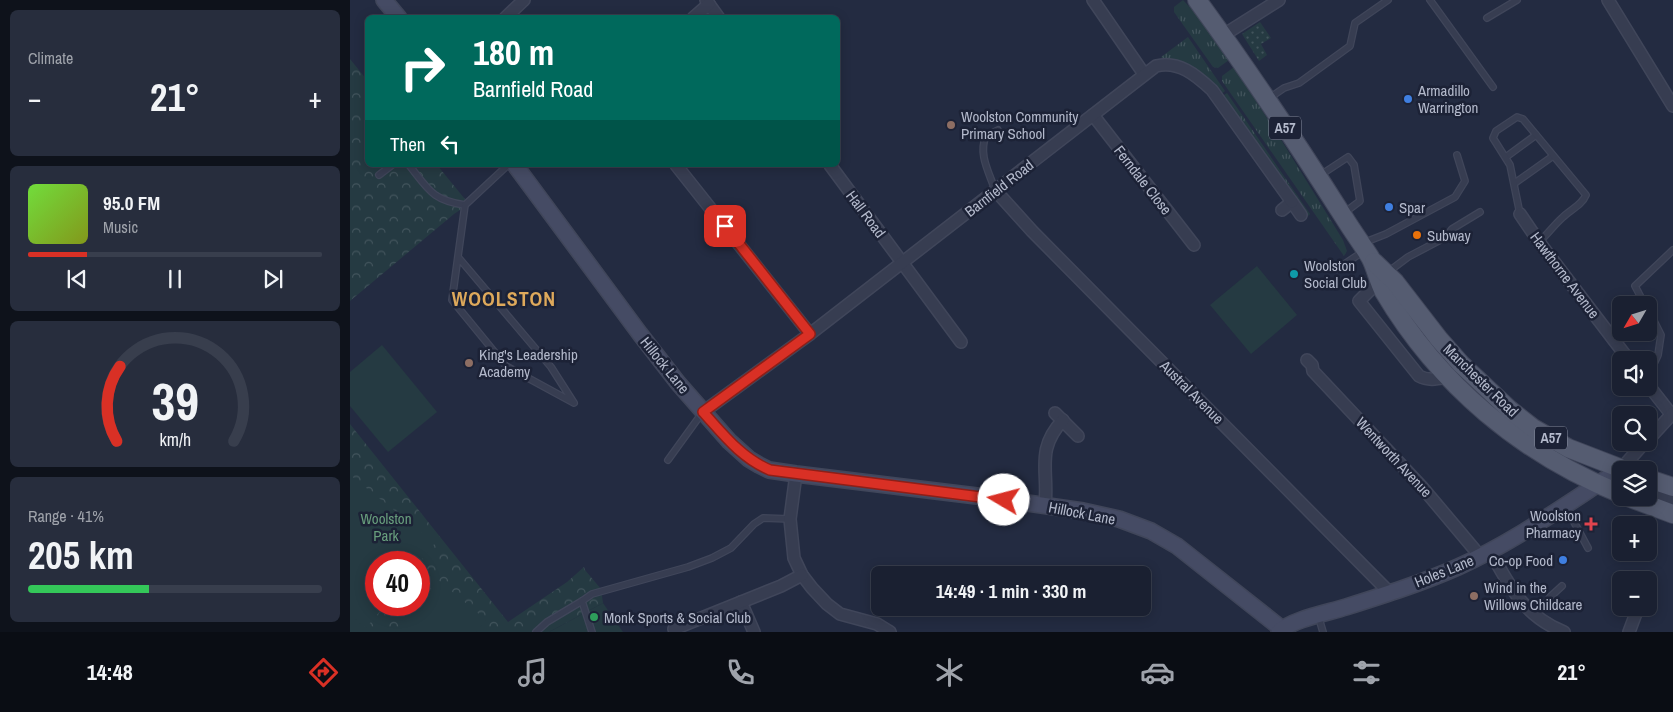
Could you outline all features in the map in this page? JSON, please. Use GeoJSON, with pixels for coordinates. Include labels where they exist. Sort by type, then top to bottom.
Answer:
{"type":"FeatureCollection","features":[{"type":"Feature","properties":{"kind":"main road","name":"Manchester Road"},"geometry":{"type":"LineString","coordinates":[[1197,0],[1267,100],[1383,277],[1383,291],[1413,335],[1447,377],[1481,410],[1516,438],[1557,463],[1612,490]]}},
{"type":"Feature","properties":{"kind":"main road","name":"Manchester Road"},"geometry":{"type":"LineString","coordinates":[[1383,277],[1396,282],[1439,339],[1461,364],[1510,410],[1533,428],[1568,448],[1612,467]]}},
{"type":"Feature","properties":{"kind":"main road"},"geometry":{"type":"LineString","coordinates":[[1657,482],[1673,488]]}},
{"type":"Feature","properties":{"kind":"main road"},"geometry":{"type":"LineString","coordinates":[[1652,506],[1673,514]]}},
{"type":"Feature","properties":{"kind":"street"},"geometry":{"type":"LineString","coordinates":[[384,0],[396,15]]}},
{"type":"Feature","properties":{"kind":"street"},"geometry":{"type":"LineString","coordinates":[[508,15],[524,0]]}},
{"type":"Feature","properties":{"kind":"street"},"geometry":{"type":"LineString","coordinates":[[1093,0],[1144,74]]}},
{"type":"Feature","properties":{"kind":"street"},"geometry":{"type":"LineString","coordinates":[[1222,36],[1279,0]]}},
{"type":"Feature","properties":{"kind":"street"},"geometry":{"type":"LineString","coordinates":[[1608,0],[1673,106]]}},
{"type":"Feature","properties":{"kind":"street"},"geometry":{"type":"LineString","coordinates":[[696,15],[708,2],[717,15]]}},
{"type":"Feature","properties":{"kind":"street","name":"Barnfield Road"},"geometry":{"type":"LineString","coordinates":[[703,412],[903,263],[1156,66],[1171,64],[1188,71],[1205,83],[1218,98],[1301,215]]}},
{"type":"Feature","properties":{"kind":"street","name":"Ferndale Close"},"geometry":{"type":"LineString","coordinates":[[1093,115],[1194,245]]}},
{"type":"Feature","properties":{"kind":"street","name":"Hillock Lane"},"geometry":{"type":"LineString","coordinates":[[515,167],[635,328],[703,412],[729,441],[749,459],[770,470],[1045,506],[1119,519],[1151,531],[1177,546],[1280,631]]}},
{"type":"Feature","properties":{"kind":"street"},"geometry":{"type":"LineString","coordinates":[[678,167],[810,334]]}},
{"type":"Feature","properties":{"kind":"street","name":"Hall Road"},"geometry":{"type":"LineString","coordinates":[[831,167],[961,342]]}},
{"type":"Feature","properties":{"kind":"street","name":"Austral Avenue"},"geometry":{"type":"LineString","coordinates":[[995,190],[1032,231],[1390,593]]}},
{"type":"Feature","properties":{"kind":"street"},"geometry":{"type":"LineString","coordinates":[[1282,210],[1292,202]]}},
{"type":"Feature","properties":{"kind":"street","name":"Hawthorne Avenue"},"geometry":{"type":"LineString","coordinates":[[1520,214],[1539,242],[1622,351]]}},
{"type":"Feature","properties":{"kind":"street","name":"Manchester Road"},"geometry":{"type":"LineString","coordinates":[[1383,277],[1359,302],[1419,376],[1431,380],[1447,377]]}},
{"type":"Feature","properties":{"kind":"street","name":"Wentworth Avenue"},"geometry":{"type":"LineString","coordinates":[[1307,360],[1312,364],[1313,370],[1485,554],[1526,608],[1554,628],[1564,632]]}},
{"type":"Feature","properties":{"kind":"street"},"geometry":{"type":"LineString","coordinates":[[1657,395],[1672,413],[1657,430]]}},
{"type":"Feature","properties":{"kind":"street"},"geometry":{"type":"LineString","coordinates":[[1045,506],[1044,467],[1046,448],[1059,417],[1078,436]]}},
{"type":"Feature","properties":{"kind":"street"},"geometry":{"type":"LineString","coordinates":[[1630,461],[1639,451]]}},
{"type":"Feature","properties":{"kind":"street"},"geometry":{"type":"LineString","coordinates":[[796,474],[790,519],[794,558],[802,575],[822,599],[840,614],[876,624],[890,632]]}},
{"type":"Feature","properties":{"kind":"street","name":"Holes Lane"},"geometry":{"type":"LineString","coordinates":[[1280,631],[1318,615],[1390,593],[1485,554],[1529,529],[1562,506],[1612,476]]}},
{"type":"Feature","properties":{"kind":"street"},"geometry":{"type":"LineString","coordinates":[[1657,495],[1673,502]]}},
{"type":"Feature","properties":{"kind":"street"},"geometry":{"type":"LineString","coordinates":[[673,627],[781,586],[802,575]]}},
{"type":"Feature","properties":{"kind":"street"},"geometry":{"type":"LineString","coordinates":[[741,602],[754,632]]}},
{"type":"Feature","properties":{"kind":"street"},"geometry":{"type":"LineString","coordinates":[[1629,632],[1638,616]]}},
{"type":"Feature","properties":{"kind":"lane"},"geometry":{"type":"LineString","coordinates":[[1267,100],[1284,88],[1299,83],[1350,46],[1355,23],[1388,0]]}},
{"type":"Feature","properties":{"kind":"lane"},"geometry":{"type":"LineString","coordinates":[[1430,0],[1493,87]]}},
{"type":"Feature","properties":{"kind":"lane"},"geometry":{"type":"LineString","coordinates":[[1487,18],[1517,0]]}},
{"type":"Feature","properties":{"kind":"lane"},"geometry":{"type":"LineString","coordinates":[[1520,214],[1513,173],[1506,157],[1493,138],[1494,133],[1514,118],[1520,117],[1586,194],[1586,197],[1565,215],[1539,242]]}},
{"type":"Feature","properties":{"kind":"lane"},"geometry":{"type":"LineString","coordinates":[[995,190],[983,155],[982,145],[986,136],[998,130]]}},
{"type":"Feature","properties":{"kind":"lane"},"geometry":{"type":"LineString","coordinates":[[1506,157],[1536,135]]}},
{"type":"Feature","properties":{"kind":"lane"},"geometry":{"type":"LineString","coordinates":[[1337,268],[1366,251],[1386,234],[1455,197],[1465,181],[1457,155]]}},
{"type":"Feature","properties":{"kind":"lane"},"geometry":{"type":"LineString","coordinates":[[1515,183],[1553,156]]}},
{"type":"Feature","properties":{"kind":"lane"},"geometry":{"type":"LineString","coordinates":[[1318,177],[1348,157],[1354,165],[1360,201],[1342,214]]}},
{"type":"Feature","properties":{"kind":"lane"},"geometry":{"type":"LineString","coordinates":[[379,175],[389,167]]}},
{"type":"Feature","properties":{"kind":"lane"},"geometry":{"type":"LineString","coordinates":[[411,167],[434,195],[449,202],[466,205]]}},
{"type":"Feature","properties":{"kind":"lane"},"geometry":{"type":"LineString","coordinates":[[458,257],[551,367],[574,403],[506,366],[452,300],[458,257],[466,205],[512,167]]}},
{"type":"Feature","properties":{"kind":"lane"},"geometry":{"type":"LineString","coordinates":[[1383,277],[1408,257],[1446,237],[1452,229],[1480,212]]}},
{"type":"Feature","properties":{"kind":"lane"},"geometry":{"type":"LineString","coordinates":[[1640,296],[1635,286],[1673,250]]}},
{"type":"Feature","properties":{"kind":"lane"},"geometry":{"type":"LineString","coordinates":[[1657,357],[1661,335],[1658,329]]}},
{"type":"Feature","properties":{"kind":"lane"},"geometry":{"type":"LineString","coordinates":[[668,460],[703,412]]}},
{"type":"Feature","properties":{"kind":"lane"},"geometry":{"type":"LineString","coordinates":[[1562,506],[1574,522],[1588,548]]}},
{"type":"Feature","properties":{"kind":"lane"},"geometry":{"type":"LineString","coordinates":[[536,632],[547,622],[592,594],[688,567],[712,558],[731,548],[754,524],[763,518],[790,519]]}},
{"type":"Feature","properties":{"kind":"lane"},"geometry":{"type":"LineString","coordinates":[[1536,616],[1562,586]]}},
{"type":"Feature","properties":{"kind":"lane"},"geometry":{"type":"LineString","coordinates":[[582,600],[592,632]]}},
{"type":"Feature","properties":{"kind":"lane"},"geometry":{"type":"LineString","coordinates":[[1318,615],[1323,632]]}},
{"type":"Feature","properties":{"kind":"green space"},"geometry":{"type":"Polygon","coordinates":[[[1183,0],[1198,16],[1229,60],[1218,68],[1213,67],[1174,12],[1174,7],[1183,0]]]}},
{"type":"Feature","properties":{"kind":"green space"},"geometry":{"type":"Polygon","coordinates":[[[1260,22],[1271,38],[1261,44],[1267,55],[1259,61],[1242,34],[1260,22]]]}},
{"type":"Feature","properties":{"kind":"green space"},"geometry":{"type":"Polygon","coordinates":[[[1188,37],[1225,91],[1220,95],[1181,64],[1161,57],[1188,37]]]}},
{"type":"Feature","properties":{"kind":"green space"},"geometry":{"type":"Polygon","coordinates":[[[350,59],[365,78],[365,167],[439,167],[469,204],[454,214],[350,301],[350,59]]]}},
{"type":"Feature","properties":{"kind":"green space"},"geometry":{"type":"Polygon","coordinates":[[[1234,67],[1343,240],[1347,251],[1344,256],[1222,81],[1222,76],[1234,67]]]}},
{"type":"Feature","properties":{"kind":"green space"},"geometry":{"type":"Polygon","coordinates":[[[1227,93],[1310,214],[1308,216],[1221,97],[1227,93]]]}},
{"type":"Feature","properties":{"kind":"green space"},"geometry":{"type":"Polygon","coordinates":[[[1257,266],[1297,315],[1251,354],[1210,305],[1257,266]]]}},
{"type":"Feature","properties":{"kind":"green space"},"geometry":{"type":"Polygon","coordinates":[[[382,345],[437,412],[388,452],[350,406],[350,372],[382,345]]]}},
{"type":"Feature","properties":{"kind":"green space","name":"Woolston Park"},"geometry":{"type":"Polygon","coordinates":[[[350,424],[508,622],[567,582],[584,567],[601,589],[603,603],[549,632],[350,632],[350,424]]]}},
{"type":"Feature","properties":{"kind":"green space"},"geometry":{"type":"Polygon","coordinates":[[[350,475],[435,543],[429,551],[365,551],[365,616],[376,616],[366,628],[350,615],[350,475]]]}},
{"type":"Feature","properties":{"kind":"green space"},"geometry":{"type":"Polygon","coordinates":[[[438,580],[486,620],[476,632],[395,632],[408,616],[430,616],[430,590],[438,580]]]}},
{"type":"Feature","properties":{"kind":"green space","name":"Monk Sports & Social Club"},"geometry":{"type":"Polygon","coordinates":[[[603,603],[623,632],[549,632],[603,603]]]}},
{"type":"Feature","properties":{"kind":"place","name":"Armadillo Warrington"},"geometry":{"type":"Point","coordinates":[1408,99]}},
{"type":"Feature","properties":{"kind":"place","name":"Woolston Community Primary School"},"geometry":{"type":"Point","coordinates":[951,125]}},
{"type":"Feature","properties":{"kind":"place","name":"Spar"},"geometry":{"type":"Point","coordinates":[1389,207]}},
{"type":"Feature","properties":{"kind":"place","name":"Subway"},"geometry":{"type":"Point","coordinates":[1417,235]}},
{"type":"Feature","properties":{"kind":"place","name":"Woolston Social Club"},"geometry":{"type":"Point","coordinates":[1294,274]}},
{"type":"Feature","properties":{"kind":"place","name":"King's Leadership Academy"},"geometry":{"type":"Point","coordinates":[469,363]}},
{"type":"Feature","properties":{"kind":"place","name":"Woolston Pharmacy"},"geometry":{"type":"Point","coordinates":[1591,524]}},
{"type":"Feature","properties":{"kind":"place","name":"Co-op Food"},"geometry":{"type":"Point","coordinates":[1563,560]}},
{"type":"Feature","properties":{"kind":"place","name":"Wind in the Willows Childcare"},"geometry":{"type":"Point","coordinates":[1474,596]}},
{"type":"Feature","properties":{"kind":"place","name":"Monk Sports & Social Club"},"geometry":{"type":"Point","coordinates":[594,617]}},
{"type":"Feature","properties":{"kind":"district","name":"WOOLSTON"},"geometry":{"type":"Point","coordinates":[504,298]}},
{"type":"Feature","properties":{"kind":"route"},"geometry":{"type":"LineString","coordinates":[[725,226],[810,334],[703,412],[739,451],[749,459],[770,470],[1004,500]]}}]}
